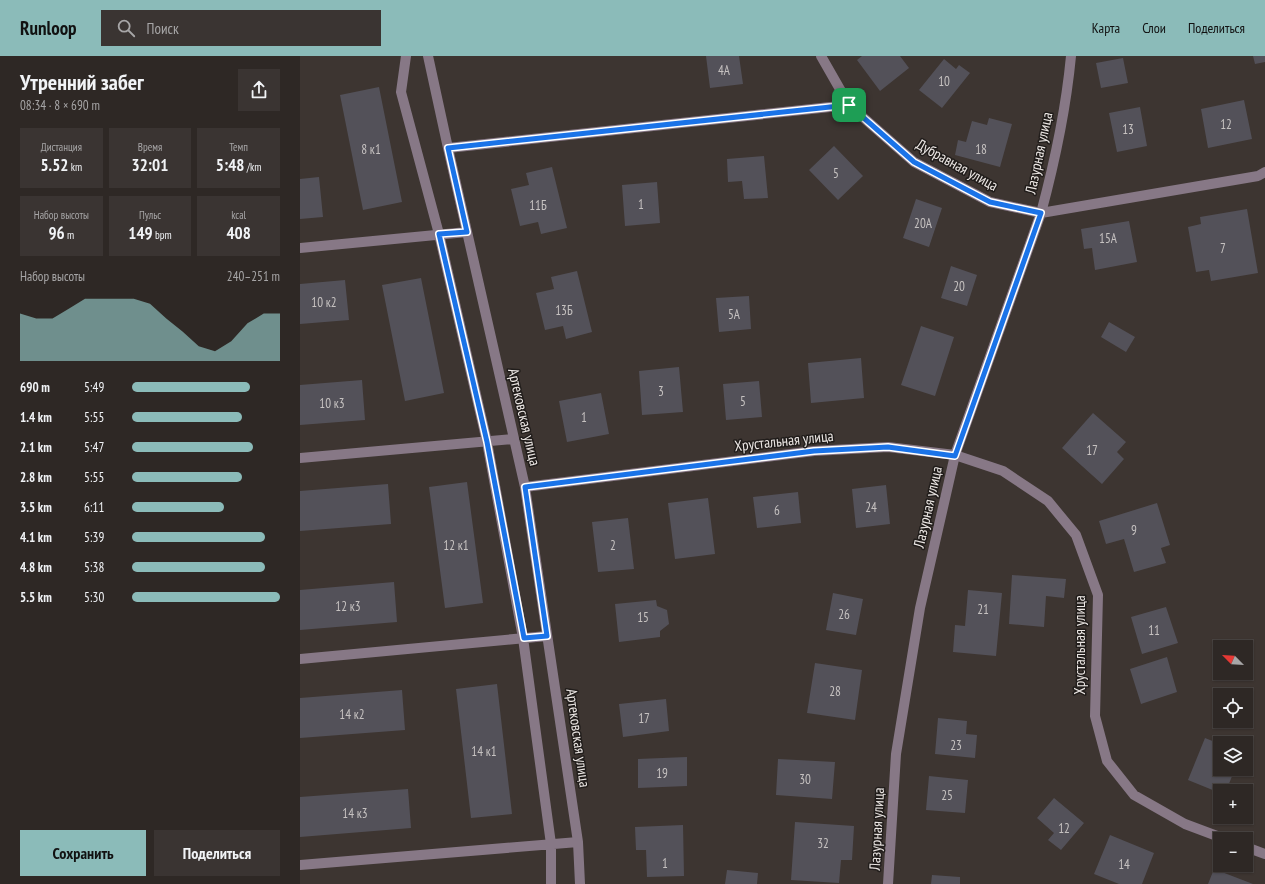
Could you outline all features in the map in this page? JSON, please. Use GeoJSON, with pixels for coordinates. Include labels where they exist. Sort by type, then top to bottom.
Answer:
{"type":"FeatureCollection","features":[{"type":"Feature","properties":{"kind":"street"},"geometry":{"type":"LineString","coordinates":[[406,56],[401,92],[439,234],[487,442],[524,638],[551,844],[551,884]]}},
{"type":"Feature","properties":{"kind":"street","name":"Артековская улица"},"geometry":{"type":"LineString","coordinates":[[428,56],[525,487],[578,842],[580,884]]}},
{"type":"Feature","properties":{"kind":"street","name":"Дубравная улица"},"geometry":{"type":"LineString","coordinates":[[821,56],[849,105],[914,162],[990,202],[1041,213],[1258,176],[1265,172]]}},
{"type":"Feature","properties":{"kind":"street","name":"Лазурная улица"},"geometry":{"type":"LineString","coordinates":[[888,884],[896,754],[920,608],[955,456],[1041,213],[1051,175],[1067,97],[1071,56]]}},
{"type":"Feature","properties":{"kind":"street"},"geometry":{"type":"LineString","coordinates":[[448,148],[849,105]]}},
{"type":"Feature","properties":{"kind":"street"},"geometry":{"type":"LineString","coordinates":[[300,248],[467,232]]}},
{"type":"Feature","properties":{"kind":"street"},"geometry":{"type":"LineString","coordinates":[[300,458],[514,439]]}},
{"type":"Feature","properties":{"kind":"street","name":"Хрустальная улица"},"geometry":{"type":"LineString","coordinates":[[525,487],[814,451],[888,447],[955,456],[1003,471],[1048,501],[1076,535],[1098,595],[1095,716],[1107,761],[1134,795],[1185,824],[1213,834]]}},
{"type":"Feature","properties":{"kind":"street"},"geometry":{"type":"LineString","coordinates":[[300,659],[547,636]]}},
{"type":"Feature","properties":{"kind":"street"},"geometry":{"type":"LineString","coordinates":[[300,865],[578,842]]}},
{"type":"Feature","properties":{"kind":"street"},"geometry":{"type":"LineString","coordinates":[[1253,850],[1265,854]]}},
{"type":"Feature","properties":{"kind":"building"},"geometry":{"type":"Polygon","coordinates":[[[706,56],[739,56],[743,84],[710,88],[706,56]]]}},
{"type":"Feature","properties":{"kind":"building"},"geometry":{"type":"Polygon","coordinates":[[[862,56],[900,56],[909,68],[880,91],[857,60],[862,56]]]}},
{"type":"Feature","properties":{"kind":"building"},"geometry":{"type":"Polygon","coordinates":[[[1253,56],[1265,56],[1265,62],[1255,64],[1253,56]]]}},
{"type":"Feature","properties":{"kind":"building"},"geometry":{"type":"Polygon","coordinates":[[[1123,58],[1128,83],[1101,88],[1096,63],[1123,58]]]}},
{"type":"Feature","properties":{"kind":"building"},"geometry":{"type":"Polygon","coordinates":[[[944,59],[956,69],[959,65],[970,73],[942,108],[919,90],[944,59]]]}},
{"type":"Feature","properties":{"kind":"building"},"geometry":{"type":"Polygon","coordinates":[[[379,87],[402,202],[363,210],[340,95],[379,87]]]}},
{"type":"Feature","properties":{"kind":"building"},"geometry":{"type":"Polygon","coordinates":[[[1244,100],[1252,139],[1208,148],[1201,109],[1244,100]]]}},
{"type":"Feature","properties":{"kind":"building"},"geometry":{"type":"Polygon","coordinates":[[[1140,107],[1147,146],[1117,152],[1109,113],[1140,107]]]}},
{"type":"Feature","properties":{"kind":"building"},"geometry":{"type":"Polygon","coordinates":[[[989,118],[1012,124],[1000,167],[955,155],[958,140],[966,142],[972,121],[987,125],[989,118]]]}},
{"type":"Feature","properties":{"kind":"building"},"geometry":{"type":"Polygon","coordinates":[[[834,146],[863,176],[838,200],[809,170],[834,146]]]}},
{"type":"Feature","properties":{"kind":"building"},"geometry":{"type":"Polygon","coordinates":[[[764,156],[768,198],[744,199],[742,181],[728,182],[727,159],[764,156]]]}},
{"type":"Feature","properties":{"kind":"building"},"geometry":{"type":"Polygon","coordinates":[[[552,167],[567,228],[541,234],[538,222],[520,226],[511,189],[529,185],[526,173],[552,167]]]}},
{"type":"Feature","properties":{"kind":"building"},"geometry":{"type":"Polygon","coordinates":[[[319,177],[323,217],[300,219],[300,179],[319,177]]]}},
{"type":"Feature","properties":{"kind":"building"},"geometry":{"type":"Polygon","coordinates":[[[657,182],[660,223],[625,226],[622,185],[657,182]]]}},
{"type":"Feature","properties":{"kind":"building"},"geometry":{"type":"Polygon","coordinates":[[[916,199],[942,208],[929,247],[903,238],[916,199]]]}},
{"type":"Feature","properties":{"kind":"building"},"geometry":{"type":"Polygon","coordinates":[[[1247,209],[1258,273],[1211,281],[1209,270],[1196,272],[1188,227],[1201,224],[1200,217],[1247,209]]]}},
{"type":"Feature","properties":{"kind":"building"},"geometry":{"type":"Polygon","coordinates":[[[1129,221],[1137,262],[1095,270],[1092,248],[1084,249],[1081,229],[1129,221]]]}},
{"type":"Feature","properties":{"kind":"building"},"geometry":{"type":"Polygon","coordinates":[[[951,266],[977,275],[967,306],[941,298],[951,266]]]}},
{"type":"Feature","properties":{"kind":"building"},"geometry":{"type":"Polygon","coordinates":[[[577,271],[592,332],[566,339],[563,326],[545,330],[536,293],[554,289],[551,277],[577,271]]]}},
{"type":"Feature","properties":{"kind":"building"},"geometry":{"type":"Polygon","coordinates":[[[421,278],[444,393],[405,401],[382,285],[421,278]]]}},
{"type":"Feature","properties":{"kind":"building"},"geometry":{"type":"Polygon","coordinates":[[[345,280],[349,320],[300,324],[300,284],[345,280]]]}},
{"type":"Feature","properties":{"kind":"building"},"geometry":{"type":"Polygon","coordinates":[[[749,296],[751,329],[719,332],[716,298],[749,296]]]}},
{"type":"Feature","properties":{"kind":"building"},"geometry":{"type":"Polygon","coordinates":[[[1109,322],[1135,337],[1126,352],[1101,337],[1109,322]]]}},
{"type":"Feature","properties":{"kind":"building"},"geometry":{"type":"Polygon","coordinates":[[[921,326],[954,337],[935,396],[901,385],[921,326]]]}},
{"type":"Feature","properties":{"kind":"building"},"geometry":{"type":"Polygon","coordinates":[[[861,358],[864,398],[811,403],[808,363],[861,358]]]}},
{"type":"Feature","properties":{"kind":"building"},"geometry":{"type":"Polygon","coordinates":[[[679,367],[683,412],[642,415],[639,371],[679,367]]]}},
{"type":"Feature","properties":{"kind":"building"},"geometry":{"type":"Polygon","coordinates":[[[362,380],[365,420],[300,425],[300,385],[362,380]]]}},
{"type":"Feature","properties":{"kind":"building"},"geometry":{"type":"Polygon","coordinates":[[[759,381],[762,417],[726,420],[723,384],[759,381]]]}},
{"type":"Feature","properties":{"kind":"building"},"geometry":{"type":"Polygon","coordinates":[[[601,393],[609,434],[567,442],[559,401],[601,393]]]}},
{"type":"Feature","properties":{"kind":"building"},"geometry":{"type":"Polygon","coordinates":[[[1093,413],[1126,442],[1117,452],[1124,459],[1102,484],[1062,448],[1093,413]]]}},
{"type":"Feature","properties":{"kind":"building"},"geometry":{"type":"Polygon","coordinates":[[[467,482],[483,603],[445,608],[429,487],[467,482]]]}},
{"type":"Feature","properties":{"kind":"building"},"geometry":{"type":"Polygon","coordinates":[[[388,484],[391,524],[300,531],[300,491],[388,484]]]}},
{"type":"Feature","properties":{"kind":"building"},"geometry":{"type":"Polygon","coordinates":[[[886,485],[890,524],[856,528],[852,489],[886,485]]]}},
{"type":"Feature","properties":{"kind":"building"},"geometry":{"type":"Polygon","coordinates":[[[798,492],[801,523],[757,528],[753,497],[798,492]]]}},
{"type":"Feature","properties":{"kind":"building"},"geometry":{"type":"Polygon","coordinates":[[[708,498],[715,554],[675,559],[668,503],[708,498]]]}},
{"type":"Feature","properties":{"kind":"building"},"geometry":{"type":"Polygon","coordinates":[[[1157,503],[1170,545],[1161,548],[1166,563],[1134,572],[1124,539],[1106,544],[1099,521],[1157,503]]]}},
{"type":"Feature","properties":{"kind":"building"},"geometry":{"type":"Polygon","coordinates":[[[628,518],[634,569],[598,572],[592,522],[628,518]]]}},
{"type":"Feature","properties":{"kind":"building"},"geometry":{"type":"Polygon","coordinates":[[[1012,575],[1066,579],[1064,598],[1046,596],[1044,627],[1009,624],[1012,575]]]}},
{"type":"Feature","properties":{"kind":"building"},"geometry":{"type":"Polygon","coordinates":[[[394,582],[397,622],[300,630],[300,590],[394,582]]]}},
{"type":"Feature","properties":{"kind":"building"},"geometry":{"type":"Polygon","coordinates":[[[968,590],[1002,593],[996,656],[953,652],[955,625],[965,626],[968,590]]]}},
{"type":"Feature","properties":{"kind":"building"},"geometry":{"type":"Polygon","coordinates":[[[833,593],[863,599],[856,635],[826,630],[833,593]]]}},
{"type":"Feature","properties":{"kind":"building"},"geometry":{"type":"Polygon","coordinates":[[[656,600],[657,606],[667,610],[669,624],[660,631],[660,637],[619,642],[615,604],[656,600]]]}},
{"type":"Feature","properties":{"kind":"building"},"geometry":{"type":"Polygon","coordinates":[[[1166,607],[1178,643],[1142,654],[1131,617],[1166,607]]]}},
{"type":"Feature","properties":{"kind":"building"},"geometry":{"type":"Polygon","coordinates":[[[1167,657],[1177,692],[1141,704],[1130,669],[1167,657]]]}},
{"type":"Feature","properties":{"kind":"building"},"geometry":{"type":"Polygon","coordinates":[[[815,663],[862,670],[855,720],[807,713],[815,663]]]}},
{"type":"Feature","properties":{"kind":"building"},"geometry":{"type":"Polygon","coordinates":[[[497,684],[512,814],[471,818],[456,689],[497,684]]]}},
{"type":"Feature","properties":{"kind":"building"},"geometry":{"type":"Polygon","coordinates":[[[402,690],[405,730],[300,738],[300,698],[402,690]]]}},
{"type":"Feature","properties":{"kind":"building"},"geometry":{"type":"Polygon","coordinates":[[[666,699],[669,731],[623,737],[619,704],[666,699]]]}},
{"type":"Feature","properties":{"kind":"building"},"geometry":{"type":"Polygon","coordinates":[[[938,718],[967,721],[966,734],[977,735],[975,758],[935,754],[938,718]]]}},
{"type":"Feature","properties":{"kind":"building"},"geometry":{"type":"Polygon","coordinates":[[[1205,738],[1213,741],[1213,776],[1232,776],[1229,784],[1213,784],[1213,790],[1188,780],[1205,738]]]}},
{"type":"Feature","properties":{"kind":"building"},"geometry":{"type":"Polygon","coordinates":[[[687,757],[687,786],[638,788],[638,759],[687,757]]]}},
{"type":"Feature","properties":{"kind":"building"},"geometry":{"type":"Polygon","coordinates":[[[778,759],[835,762],[832,799],[776,795],[778,759]]]}},
{"type":"Feature","properties":{"kind":"building"},"geometry":{"type":"Polygon","coordinates":[[[929,776],[968,780],[965,813],[926,810],[929,776]]]}},
{"type":"Feature","properties":{"kind":"building"},"geometry":{"type":"Polygon","coordinates":[[[408,789],[411,828],[300,837],[300,797],[408,789]]]}},
{"type":"Feature","properties":{"kind":"building"},"geometry":{"type":"Polygon","coordinates":[[[1054,798],[1084,823],[1061,850],[1048,840],[1054,833],[1037,818],[1054,798]]]}},
{"type":"Feature","properties":{"kind":"building"},"geometry":{"type":"Polygon","coordinates":[[[795,822],[854,826],[852,860],[841,860],[839,883],[791,880],[795,822]]]}},
{"type":"Feature","properties":{"kind":"building"},"geometry":{"type":"Polygon","coordinates":[[[683,825],[684,876],[647,877],[646,850],[636,850],[635,827],[683,825]]]}},
{"type":"Feature","properties":{"kind":"building"},"geometry":{"type":"Polygon","coordinates":[[[1110,835],[1154,853],[1142,884],[1119,884],[1094,874],[1110,835]]]}},
{"type":"Feature","properties":{"kind":"building"},"geometry":{"type":"Polygon","coordinates":[[[727,870],[758,873],[757,884],[725,884],[727,870]]]}},
{"type":"Feature","properties":{"kind":"building"},"geometry":{"type":"Polygon","coordinates":[[[1213,872],[1222,872],[1253,884],[1208,884],[1213,872]]]}},
{"type":"Feature","properties":{"kind":"building"},"geometry":{"type":"Polygon","coordinates":[[[932,875],[960,877],[960,884],[931,884],[932,875]]]}},
{"type":"Feature","properties":{"kind":"route"},"geometry":{"type":"LineString","coordinates":[[849,105],[914,162],[990,202],[1041,213],[955,456],[888,447],[814,451],[525,487],[547,636],[524,638],[487,442],[439,234],[467,232],[448,148],[849,105]]}}]}
